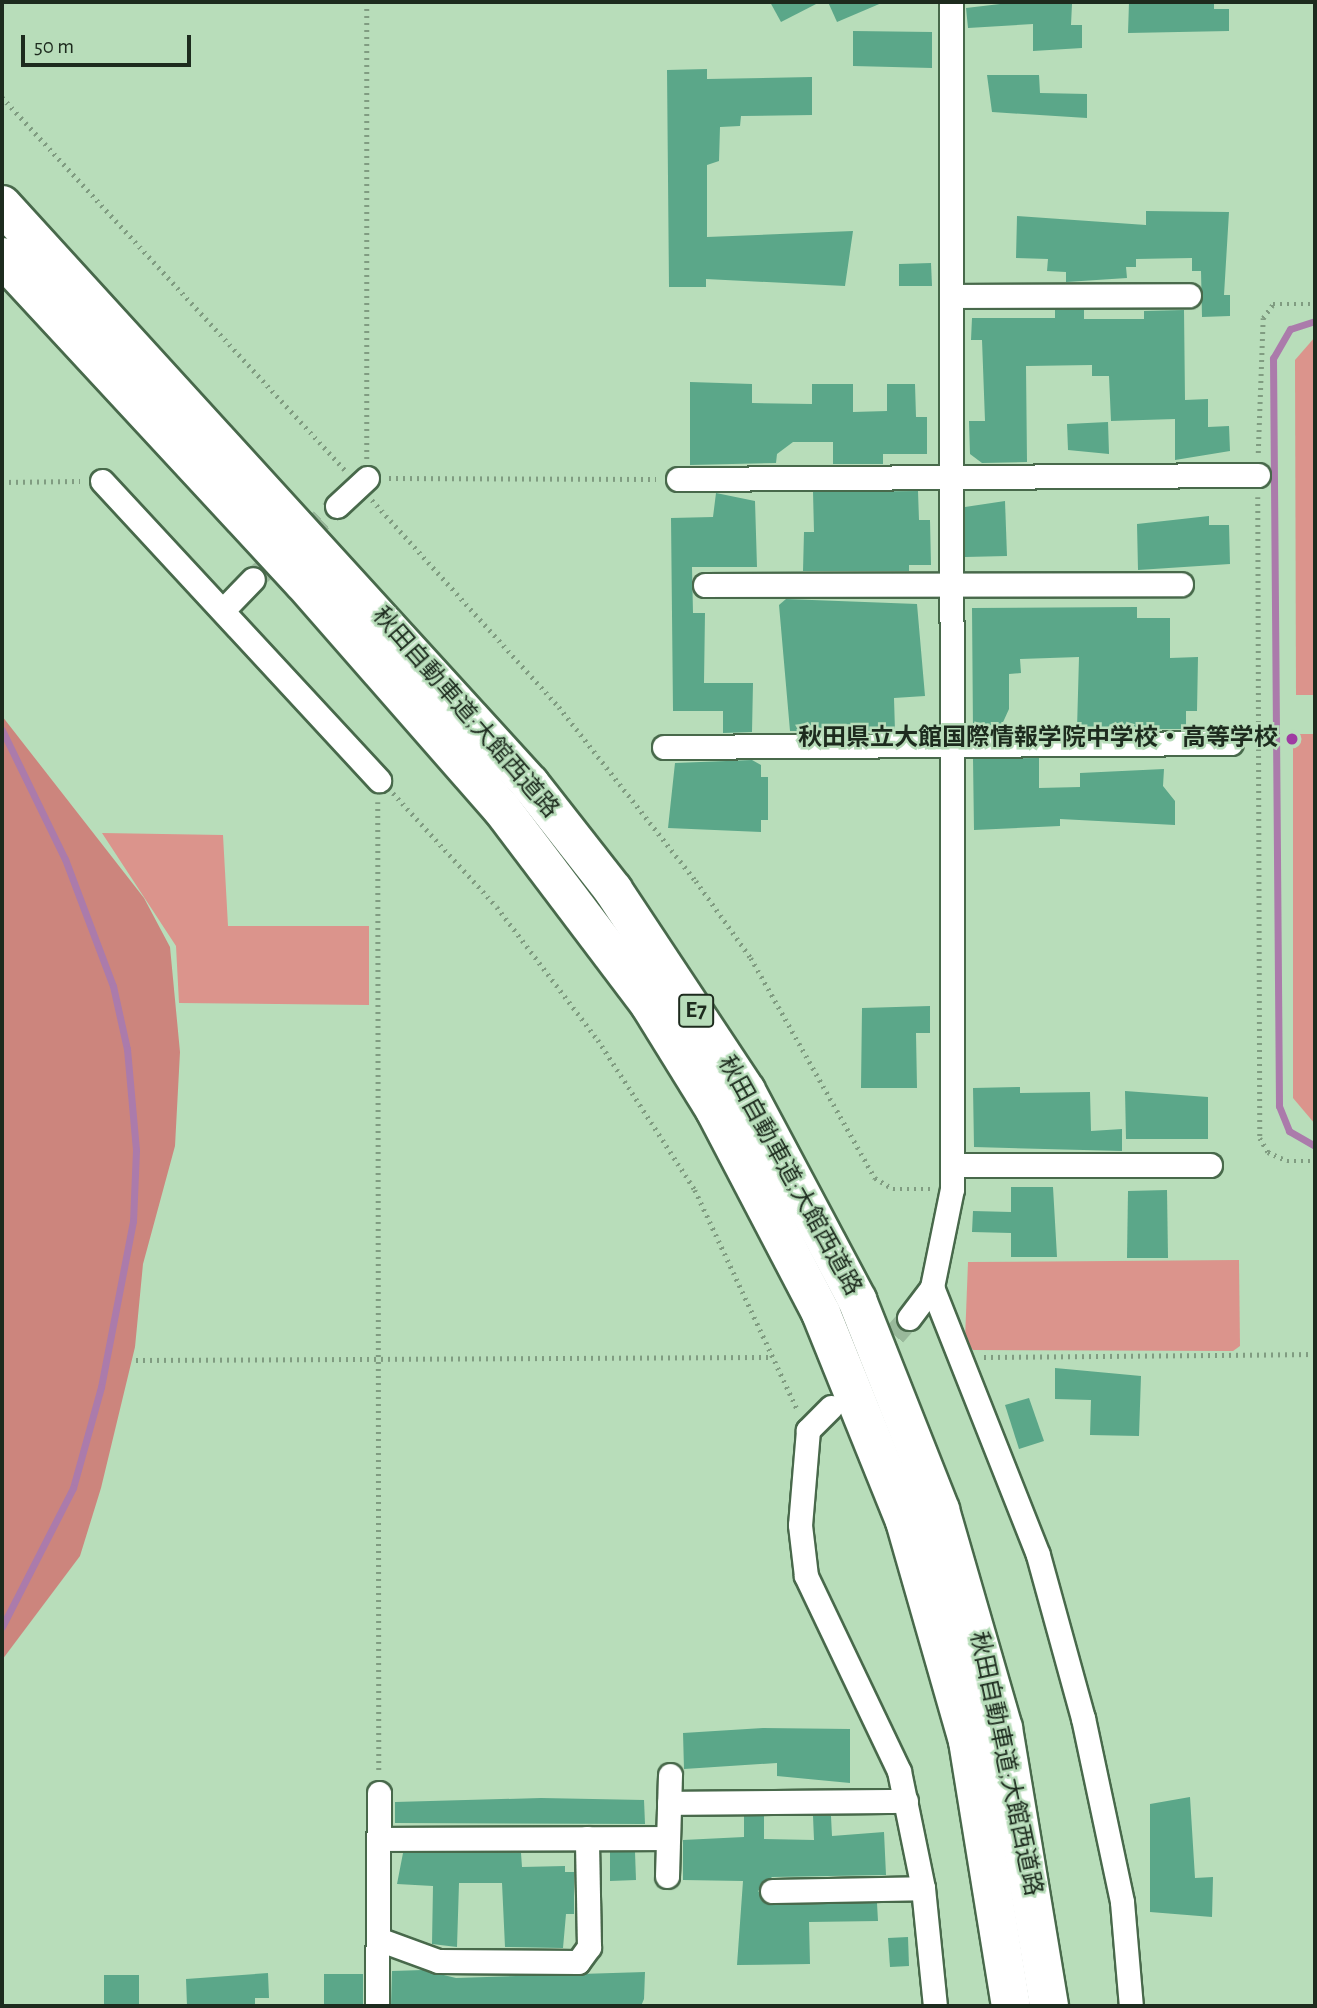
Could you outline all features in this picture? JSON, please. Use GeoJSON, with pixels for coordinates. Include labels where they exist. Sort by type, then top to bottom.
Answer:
{"type":"FeatureCollection","features":[{"type":"Feature","properties":{"kind":"highway","name":"秋田自動車道;大館西道路"},"geometry":{"type":"LineString","coordinates":[[2,205],[530,784],[613,890],[746,1091],[857,1300],[940,1510],[1003,1728],[1049,2006]]}},
{"type":"Feature","properties":{"kind":"highway","name":"秋田自動車道;大館西道路"},"geometry":{"type":"LineString","coordinates":[[2,257],[304,583],[502,809],[650,1004],[715,1110],[821,1313],[905,1521],[968,1741],[1011,2006]]}},
{"type":"Feature","properties":{"kind":"street"},"geometry":{"type":"LineString","coordinates":[[909,1318],[932,1287],[952,1189],[951,2]]}},
{"type":"Feature","properties":{"kind":"street"},"geometry":{"type":"LineString","coordinates":[[951,296],[1189,295]]}},
{"type":"Feature","properties":{"kind":"street"},"geometry":{"type":"LineString","coordinates":[[678,480],[1258,475]]}},
{"type":"Feature","properties":{"kind":"street"},"geometry":{"type":"LineString","coordinates":[[102,481],[225,608],[379,780]]}},
{"type":"Feature","properties":{"kind":"street"},"geometry":{"type":"LineString","coordinates":[[337,506],[363,482]]}},
{"type":"Feature","properties":{"kind":"street"},"geometry":{"type":"LineString","coordinates":[[225,608],[253,579]]}},
{"type":"Feature","properties":{"kind":"street"},"geometry":{"type":"LineString","coordinates":[[705,585],[1181,584]]}},
{"type":"Feature","properties":{"kind":"street"},"geometry":{"type":"LineString","coordinates":[[664,747],[1231,743]]}},
{"type":"Feature","properties":{"kind":"street"},"geometry":{"type":"LineString","coordinates":[[952,1165],[1210,1165]]}},
{"type":"Feature","properties":{"kind":"street"},"geometry":{"type":"LineString","coordinates":[[932,1287],[964,1357],[1038,1555],[1083,1718],[1122,1902],[1131,2006]]}},
{"type":"Feature","properties":{"kind":"street"},"geometry":{"type":"LineString","coordinates":[[831,1407],[808,1430],[800,1525],[806,1576],[875,1713],[906,1801],[923,1888],[935,2006]]}},
{"type":"Feature","properties":{"kind":"street"},"geometry":{"type":"LineString","coordinates":[[667,1876],[670,1775]]}},
{"type":"Feature","properties":{"kind":"street"},"geometry":{"type":"LineString","coordinates":[[377,2006],[379,1793]]}},
{"type":"Feature","properties":{"kind":"street"},"geometry":{"type":"LineString","coordinates":[[669,1803],[906,1801]]}},
{"type":"Feature","properties":{"kind":"street"},"geometry":{"type":"LineString","coordinates":[[378,1938],[438,1961],[578,1962],[589,1947],[587,1838]]}},
{"type":"Feature","properties":{"kind":"street"},"geometry":{"type":"LineString","coordinates":[[379,1839],[668,1838]]}},
{"type":"Feature","properties":{"kind":"street"},"geometry":{"type":"LineString","coordinates":[[772,1891],[923,1888]]}},
{"type":"Feature","properties":{"kind":"path"},"geometry":{"type":"LineString","coordinates":[[363,482],[367,2]]}},
{"type":"Feature","properties":{"kind":"path"},"geometry":{"type":"LineString","coordinates":[[2,97],[363,482],[559,707],[696,881],[751,958],[875,1178],[893,1189],[952,1189]]}},
{"type":"Feature","properties":{"kind":"path"},"geometry":{"type":"LineString","coordinates":[[1315,304],[1273,304],[1263,317],[1258,475],[1260,1138],[1268,1152],[1287,1161],[1315,1161]]}},
{"type":"Feature","properties":{"kind":"path"},"geometry":{"type":"LineString","coordinates":[[363,482],[678,480]]}},
{"type":"Feature","properties":{"kind":"path"},"geometry":{"type":"LineString","coordinates":[[2,482],[102,481]]}},
{"type":"Feature","properties":{"kind":"path"},"geometry":{"type":"LineString","coordinates":[[379,780],[497,907],[598,1040],[695,1190],[808,1430]]}},
{"type":"Feature","properties":{"kind":"path"},"geometry":{"type":"LineString","coordinates":[[379,780],[375,1359],[379,1793]]}},
{"type":"Feature","properties":{"kind":"path"},"geometry":{"type":"LineString","coordinates":[[964,1357],[1315,1354]]}},
{"type":"Feature","properties":{"kind":"path"},"geometry":{"type":"LineString","coordinates":[[136,1360],[772,1357]]}},
{"type":"Feature","properties":{"kind":"shaded area"},"geometry":{"type":"Polygon","coordinates":[[[1315,337],[1315,695],[1296,695],[1295,360],[1315,337]]]}},
{"type":"Feature","properties":{"kind":"shaded area"},"geometry":{"type":"Polygon","coordinates":[[[2,716],[144,898],[170,947],[180,1052],[175,1146],[143,1264],[135,1347],[101,1488],[80,1556],[2,1660],[2,716]]]}},
{"type":"Feature","properties":{"kind":"shaded area"},"geometry":{"type":"Polygon","coordinates":[[[1293,734],[1315,734],[1315,1124],[1293,1098],[1293,734]]]}},
{"type":"Feature","properties":{"kind":"shaded area"},"geometry":{"type":"Polygon","coordinates":[[[102,833],[223,835],[228,926],[369,926],[369,1005],[179,1003],[176,946],[102,833]]]}},
{"type":"Feature","properties":{"kind":"shaded area"},"geometry":{"type":"Polygon","coordinates":[[[1239,1260],[1240,1346],[1233,1351],[973,1350],[965,1340],[968,1262],[1239,1260]]]}},
{"type":"Feature","properties":{"kind":"building"},"geometry":{"type":"Polygon","coordinates":[[[770,2],[820,2],[781,22],[770,2]]]}},
{"type":"Feature","properties":{"kind":"building"},"geometry":{"type":"Polygon","coordinates":[[[828,2],[884,2],[837,22],[828,2]]]}},
{"type":"Feature","properties":{"kind":"building"},"geometry":{"type":"Polygon","coordinates":[[[1017,2],[1072,4],[1071,25],[1082,25],[1082,48],[1033,51],[1033,24],[968,28],[966,8],[1017,2]]]}},
{"type":"Feature","properties":{"kind":"building"},"geometry":{"type":"Polygon","coordinates":[[[1129,2],[1214,2],[1214,9],[1229,9],[1229,31],[1128,33],[1129,2]]]}},
{"type":"Feature","properties":{"kind":"building"},"geometry":{"type":"Polygon","coordinates":[[[853,31],[932,32],[932,68],[853,66],[853,31]]]}},
{"type":"Feature","properties":{"kind":"building"},"geometry":{"type":"Polygon","coordinates":[[[707,69],[707,79],[812,77],[812,115],[741,116],[740,126],[720,127],[719,161],[707,165],[707,237],[853,231],[845,286],[706,279],[706,287],[669,287],[667,70],[707,69]]]}},
{"type":"Feature","properties":{"kind":"building"},"geometry":{"type":"Polygon","coordinates":[[[987,75],[1039,75],[1040,93],[1087,94],[1087,118],[992,112],[987,75]]]}},
{"type":"Feature","properties":{"kind":"building"},"geometry":{"type":"Polygon","coordinates":[[[1146,211],[1229,212],[1224,295],[1230,295],[1230,316],[1202,317],[1201,271],[1192,271],[1192,258],[1136,259],[1136,267],[1126,267],[1127,278],[1066,282],[1066,272],[1047,271],[1048,259],[1016,258],[1017,216],[1146,225],[1146,211]]]}},
{"type":"Feature","properties":{"kind":"building"},"geometry":{"type":"Polygon","coordinates":[[[931,263],[932,286],[899,286],[899,264],[931,263]]]}},
{"type":"Feature","properties":{"kind":"building"},"geometry":{"type":"Polygon","coordinates":[[[1084,309],[1084,319],[1144,319],[1144,311],[1184,310],[1185,400],[1208,399],[1208,427],[1229,426],[1230,451],[1175,460],[1175,419],[1111,421],[1109,376],[1092,376],[1092,365],[1026,366],[1027,462],[982,463],[970,454],[969,421],[985,421],[982,340],[971,340],[972,318],[1055,318],[1055,310],[1084,309]]]}},
{"type":"Feature","properties":{"kind":"building"},"geometry":{"type":"Polygon","coordinates":[[[690,382],[752,384],[752,403],[812,404],[812,384],[853,384],[853,412],[887,411],[887,384],[915,384],[916,417],[927,417],[927,454],[883,454],[883,464],[833,464],[833,442],[793,442],[777,454],[776,463],[690,465],[690,382]]]}},
{"type":"Feature","properties":{"kind":"building"},"geometry":{"type":"Polygon","coordinates":[[[1108,422],[1109,454],[1068,450],[1067,424],[1108,422]]]}},
{"type":"Feature","properties":{"kind":"building"},"geometry":{"type":"Polygon","coordinates":[[[918,491],[919,520],[930,520],[931,565],[909,565],[909,571],[803,571],[804,532],[814,532],[813,492],[918,491]]]}},
{"type":"Feature","properties":{"kind":"building"},"geometry":{"type":"Polygon","coordinates":[[[716,493],[755,501],[757,567],[692,567],[693,613],[705,613],[704,683],[753,683],[752,732],[723,733],[723,711],[673,711],[671,518],[713,517],[716,493]]]}},
{"type":"Feature","properties":{"kind":"building"},"geometry":{"type":"Polygon","coordinates":[[[1005,501],[1007,556],[965,557],[965,507],[1005,501]]]}},
{"type":"Feature","properties":{"kind":"building"},"geometry":{"type":"Polygon","coordinates":[[[1209,516],[1209,525],[1229,525],[1230,564],[1138,570],[1137,524],[1209,516]]]}},
{"type":"Feature","properties":{"kind":"building"},"geometry":{"type":"Polygon","coordinates":[[[786,599],[917,604],[925,696],[894,698],[895,731],[790,731],[779,605],[786,599]]]}},
{"type":"Feature","properties":{"kind":"building"},"geometry":{"type":"Polygon","coordinates":[[[1137,607],[1137,618],[1170,618],[1170,658],[1198,657],[1197,711],[1186,711],[1186,729],[1077,729],[1079,657],[1020,659],[1021,673],[1009,674],[1009,709],[999,731],[973,731],[972,608],[1137,607]]]}},
{"type":"Feature","properties":{"kind":"building"},"geometry":{"type":"Polygon","coordinates":[[[1039,758],[1039,788],[1080,787],[1080,773],[1164,769],[1163,786],[1175,801],[1175,825],[1060,819],[1060,826],[974,830],[973,759],[1039,758]]]}},
{"type":"Feature","properties":{"kind":"building"},"geometry":{"type":"Polygon","coordinates":[[[752,760],[761,765],[761,777],[768,777],[768,820],[761,820],[761,832],[668,828],[675,763],[752,760]]]}},
{"type":"Feature","properties":{"kind":"building"},"geometry":{"type":"Polygon","coordinates":[[[930,1006],[930,1033],[916,1033],[917,1088],[861,1088],[862,1008],[930,1006]]]}},
{"type":"Feature","properties":{"kind":"building"},"geometry":{"type":"Polygon","coordinates":[[[1020,1087],[1020,1093],[1090,1092],[1091,1131],[1122,1129],[1122,1151],[974,1147],[973,1088],[1020,1087]]]}},
{"type":"Feature","properties":{"kind":"building"},"geometry":{"type":"Polygon","coordinates":[[[1125,1091],[1208,1097],[1208,1139],[1126,1139],[1125,1091]]]}},
{"type":"Feature","properties":{"kind":"building"},"geometry":{"type":"Polygon","coordinates":[[[1011,1187],[1053,1187],[1057,1257],[1011,1257],[1011,1233],[972,1232],[973,1211],[1011,1212],[1011,1187]]]}},
{"type":"Feature","properties":{"kind":"building"},"geometry":{"type":"Polygon","coordinates":[[[1167,1190],[1168,1258],[1127,1258],[1128,1191],[1167,1190]]]}},
{"type":"Feature","properties":{"kind":"building"},"geometry":{"type":"Polygon","coordinates":[[[1055,1368],[1141,1376],[1139,1436],[1090,1435],[1091,1400],[1055,1399],[1055,1368]]]}},
{"type":"Feature","properties":{"kind":"building"},"geometry":{"type":"Polygon","coordinates":[[[1029,1398],[1044,1441],[1019,1449],[1005,1405],[1029,1398]]]}},
{"type":"Feature","properties":{"kind":"building"},"geometry":{"type":"Polygon","coordinates":[[[763,1728],[850,1729],[850,1783],[777,1776],[777,1763],[684,1769],[683,1733],[763,1728]]]}},
{"type":"Feature","properties":{"kind":"building"},"geometry":{"type":"Polygon","coordinates":[[[1190,1797],[1195,1878],[1213,1877],[1212,1917],[1150,1912],[1150,1804],[1190,1797]]]}},
{"type":"Feature","properties":{"kind":"building"},"geometry":{"type":"Polygon","coordinates":[[[541,1798],[644,1800],[645,1824],[395,1823],[395,1802],[541,1798]]]}},
{"type":"Feature","properties":{"kind":"building"},"geometry":{"type":"Polygon","coordinates":[[[744,1816],[764,1816],[764,1839],[814,1840],[813,1816],[831,1816],[832,1836],[884,1832],[886,1875],[772,1877],[758,1891],[772,1905],[877,1903],[878,1921],[809,1922],[810,1964],[737,1965],[743,1881],[683,1880],[683,1840],[744,1837],[744,1816]]]}},
{"type":"Feature","properties":{"kind":"building"},"geometry":{"type":"Polygon","coordinates":[[[610,1852],[635,1852],[636,1880],[610,1881],[610,1852]]]}},
{"type":"Feature","properties":{"kind":"building"},"geometry":{"type":"Polygon","coordinates":[[[403,1853],[521,1853],[522,1867],[565,1866],[565,1872],[574,1872],[574,1914],[566,1914],[563,1948],[505,1947],[502,1883],[459,1883],[457,1947],[432,1944],[433,1886],[397,1884],[403,1853]]]}},
{"type":"Feature","properties":{"kind":"building"},"geometry":{"type":"Polygon","coordinates":[[[908,1937],[909,1966],[890,1967],[888,1938],[908,1937]]]}},
{"type":"Feature","properties":{"kind":"building"},"geometry":{"type":"Polygon","coordinates":[[[423,1970],[456,1978],[645,1972],[644,1999],[641,2006],[391,2006],[392,1971],[423,1970]]]}},
{"type":"Feature","properties":{"kind":"building"},"geometry":{"type":"Polygon","coordinates":[[[268,1973],[269,1998],[255,1998],[255,2006],[187,2006],[186,1979],[268,1973]]]}},
{"type":"Feature","properties":{"kind":"building"},"geometry":{"type":"Polygon","coordinates":[[[324,1974],[363,1974],[363,2006],[324,2006],[324,1974]]]}},
{"type":"Feature","properties":{"kind":"building"},"geometry":{"type":"Polygon","coordinates":[[[104,1975],[139,1975],[139,2006],[104,2006],[104,1975]]]}},
{"type":"Feature","properties":{"kind":"waterway"},"geometry":{"type":"LineString","coordinates":[[1315,321],[1290,329],[1273,358],[1279,1106],[1289,1131],[1315,1146]]}},
{"type":"Feature","properties":{"kind":"waterway"},"geometry":{"type":"LineString","coordinates":[[2,730],[65,859],[113,986],[127,1049],[136,1150],[133,1221],[101,1387],[73,1488],[2,1627]]}},
{"type":"Feature","properties":{"kind":"tunnel"},"geometry":{"type":"LineString","coordinates":[[253,579],[337,506]]}},
{"type":"Feature","properties":{"kind":"tunnel"},"geometry":{"type":"LineString","coordinates":[[872,1360],[909,1318]]}},
{"type":"Feature","properties":{"kind":"place","name":"秋田県立大館国際情報学院中学校・高等学校"},"geometry":{"type":"Point","coordinates":[1292,739]}}]}
